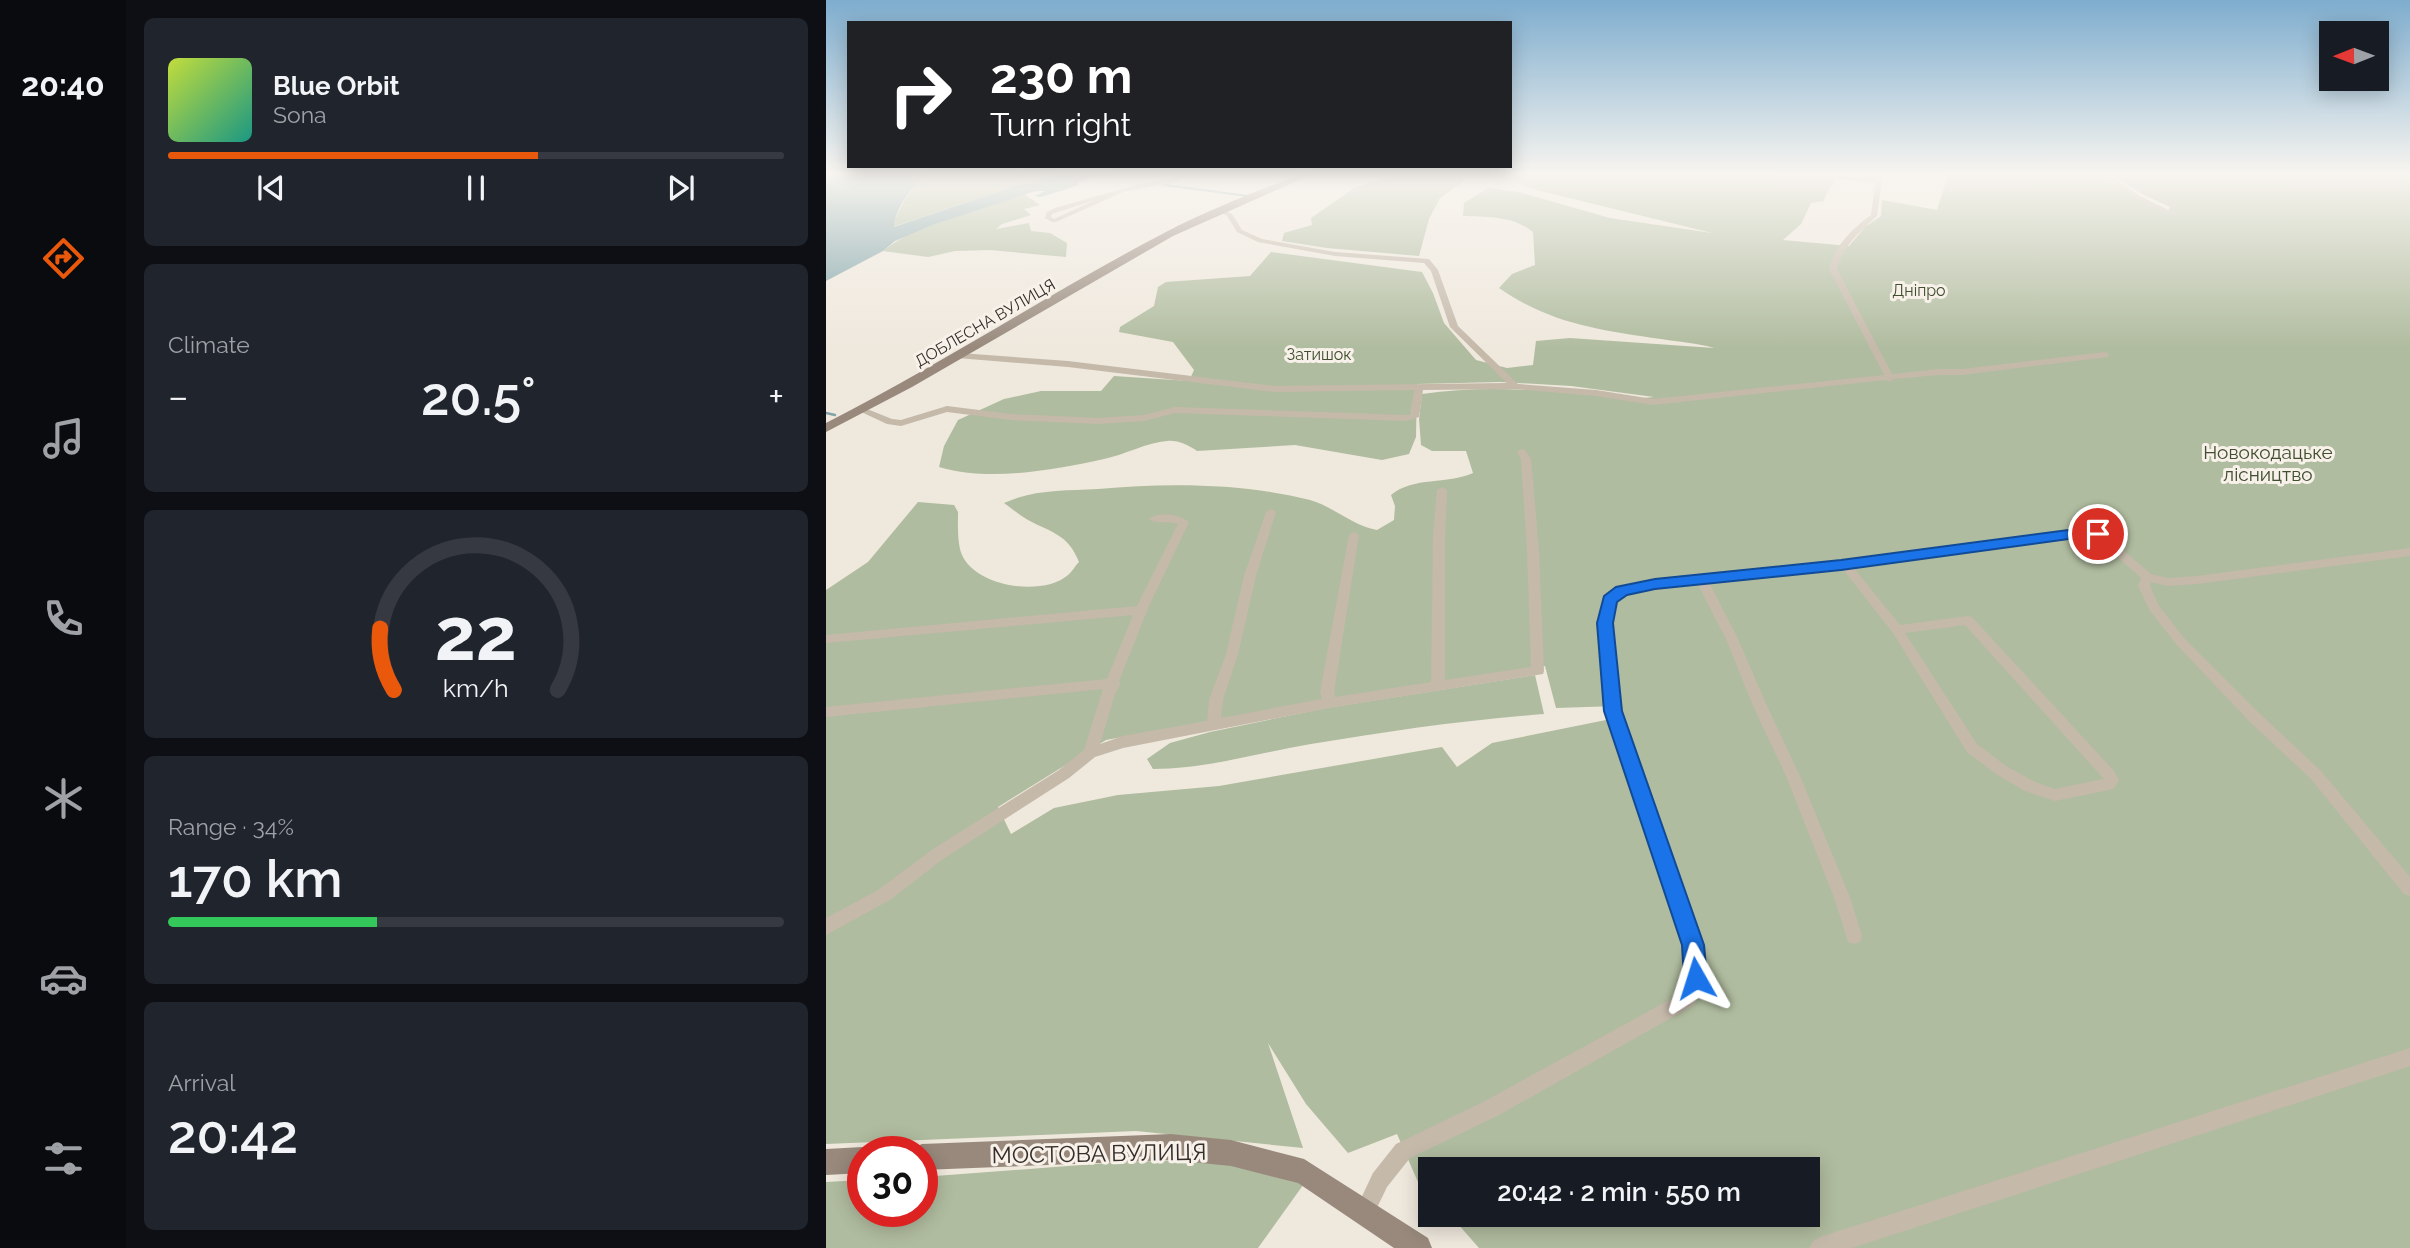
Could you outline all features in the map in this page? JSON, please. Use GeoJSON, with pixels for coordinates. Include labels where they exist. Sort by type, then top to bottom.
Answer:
{"type":"FeatureCollection","features":[{"type":"Feature","properties":{"kind":"street","name":"ДОБЛЕСНА ВУЛИЦЯ"},"geometry":{"type":"LineString","coordinates":[[826,428],[960,356],[1151,244],[1178,231]]}},
{"type":"Feature","properties":{"kind":"street"},"geometry":{"type":"LineString","coordinates":[[1240,231],[1260,241],[1335,254],[1426,261],[1434,270],[1454,327],[1515,386]]}},
{"type":"Feature","properties":{"kind":"street"},"geometry":{"type":"LineString","coordinates":[[1854,231],[1838,251],[1833,269],[1890,379]]}},
{"type":"Feature","properties":{"kind":"street"},"geometry":{"type":"LineString","coordinates":[[960,356],[1068,364],[1274,389],[1515,386],[1597,393],[1653,402],[2105,355]]}},
{"type":"Feature","properties":{"kind":"street"},"geometry":{"type":"LineString","coordinates":[[862,410],[870,415],[901,423],[947,409],[1011,417],[1098,421],[1143,418],[1175,410],[1406,418],[1414,416],[1419,387]]}},
{"type":"Feature","properties":{"kind":"street"},"geometry":{"type":"LineString","coordinates":[[826,927],[884,895],[938,855],[1063,774],[1090,753],[1213,724],[1538,671],[1533,551],[1525,459],[1522,452]]}},
{"type":"Feature","properties":{"kind":"street"},"geometry":{"type":"LineString","coordinates":[[1438,686],[1442,490]]}},
{"type":"Feature","properties":{"kind":"street"},"geometry":{"type":"LineString","coordinates":[[1213,724],[1216,700],[1232,654],[1250,576],[1271,512]]}},
{"type":"Feature","properties":{"kind":"street"},"geometry":{"type":"LineString","coordinates":[[1090,753],[1143,610],[1184,522],[1172,518],[1154,519]]}},
{"type":"Feature","properties":{"kind":"street"},"geometry":{"type":"LineString","coordinates":[[1365,1211],[1380,1180],[1403,1152],[1492,1108],[1688,999],[1696,978],[1693,945],[1613,711],[1605,623],[1609,600],[1622,591],[2076,533],[2098,534],[2147,577],[2168,582],[2410,552]]}},
{"type":"Feature","properties":{"kind":"street"},"geometry":{"type":"LineString","coordinates":[[1329,703],[1327,692],[1354,535]]}},
{"type":"Feature","properties":{"kind":"street"},"geometry":{"type":"LineString","coordinates":[[1845,564],[1897,630],[1972,748],[2030,787],[2055,795],[2109,784],[2112,780],[1968,620],[1897,630]]}},
{"type":"Feature","properties":{"kind":"street"},"geometry":{"type":"LineString","coordinates":[[2147,577],[2144,586],[2154,608],[2181,642],[2263,727],[2316,775],[2410,889]]}},
{"type":"Feature","properties":{"kind":"street"},"geometry":{"type":"LineString","coordinates":[[1701,579],[1732,639],[1793,776],[1843,900],[1854,936]]}},
{"type":"Feature","properties":{"kind":"street"},"geometry":{"type":"LineString","coordinates":[[826,639],[1143,610]]}},
{"type":"Feature","properties":{"kind":"street"},"geometry":{"type":"LineString","coordinates":[[826,712],[1114,683]]}},
{"type":"Feature","properties":{"kind":"street"},"geometry":{"type":"LineString","coordinates":[[1820,1248],[2410,1057]]}},
{"type":"Feature","properties":{"kind":"street","name":"МОСТОВА ВУЛИЦЯ"},"geometry":{"type":"LineString","coordinates":[[938,1156],[1171,1147],[1231,1153],[1304,1172],[1418,1248]]}},
{"type":"Feature","properties":{"kind":"street"},"geometry":{"type":"LineString","coordinates":[[826,1162],[847,1161]]}},
{"type":"Feature","properties":{"kind":"green space"},"geometry":{"type":"Polygon","coordinates":[[[915,231],[1033,231],[1050,233],[1067,243],[1066,257],[990,250],[955,251],[928,257],[883,251],[915,231]]]}},
{"type":"Feature","properties":{"kind":"green space"},"geometry":{"type":"Polygon","coordinates":[[[1426,231],[1419,256],[1282,241],[1284,233],[1426,231]]]}},
{"type":"Feature","properties":{"kind":"green space"},"geometry":{"type":"Polygon","coordinates":[[[1532,231],[1793,231],[1783,240],[1849,246],[1861,231],[2410,231],[2410,1248],[1479,1248],[1461,1227],[1820,1227],[1820,1157],[1418,1157],[1418,1182],[1397,1134],[1348,1153],[1306,1104],[1268,1043],[1303,1148],[1136,1131],[938,1139],[938,1136],[847,1136],[847,1143],[826,1144],[826,590],[868,562],[918,502],[954,505],[958,512],[960,550],[970,566],[981,575],[1011,585],[1043,586],[1057,582],[1069,574],[1079,562],[1070,545],[1064,540],[1004,503],[1016,498],[1039,493],[1124,487],[1231,487],[1310,500],[1360,525],[1377,530],[1394,520],[1395,506],[1391,495],[1400,489],[1473,473],[1466,451],[1432,451],[1421,445],[1419,419],[1422,394],[1500,389],[1624,398],[1654,397],[1571,386],[1500,382],[1417,384],[1416,437],[1409,454],[1382,460],[1295,445],[1197,451],[1183,443],[1171,441],[1064,467],[1000,474],[979,474],[939,467],[944,446],[958,420],[1004,399],[1041,391],[1101,391],[1114,376],[1189,381],[1194,370],[1173,342],[1119,332],[1120,327],[1154,306],[1158,287],[1166,282],[1250,276],[1271,252],[1422,272],[1444,323],[1476,360],[1507,368],[1533,365],[1536,341],[1570,338],[1714,348],[1577,324],[1538,310],[1499,288],[1512,274],[1535,265],[1532,231]],[[1545,666],[1312,702],[1106,740],[998,807],[1011,834],[1054,808],[1118,795],[1219,786],[1442,747],[1457,767],[1492,743],[1621,717],[1617,706],[1556,708],[1545,666]]]}},
{"type":"Feature","properties":{"kind":"green space"},"geometry":{"type":"Polygon","coordinates":[[[1535,675],[1544,714],[1369,735],[1193,766],[1153,769],[1147,759],[1170,743],[1210,732],[1326,708],[1535,675]]]}},
{"type":"Feature","properties":{"kind":"green space"},"geometry":{"type":"Polygon","coordinates":[[[1194,1160],[1281,1173],[1306,1181],[1258,1248],[826,1248],[826,1182],[847,1181],[847,1227],[938,1227],[938,1176],[1120,1162],[1194,1160]]]}},
{"type":"Feature","properties":{"kind":"water"},"geometry":{"type":"Polygon","coordinates":[[[826,231],[918,231],[895,241],[883,251],[826,281],[826,231]]]}},
{"type":"Feature","properties":{"kind":"waterway"},"geometry":{"type":"LineString","coordinates":[[826,413],[835,415]]}},
{"type":"Feature","properties":{"kind":"route"},"geometry":{"type":"LineString","coordinates":[[1696,978],[1693,945],[1613,711],[1605,623],[1609,600],[1622,591],[1655,584],[1841,565],[2076,533],[2098,534]]}},
{"type":"Feature","properties":{"kind":"park label","name":"Дніпро"},"geometry":{"type":"Point","coordinates":[1919,290]}},
{"type":"Feature","properties":{"kind":"park label","name":"Затишок"},"geometry":{"type":"Point","coordinates":[1319,354]}},
{"type":"Feature","properties":{"kind":"park label","name":"Новокодацьке лісництво"},"geometry":{"type":"Point","coordinates":[2268,463]}}]}
